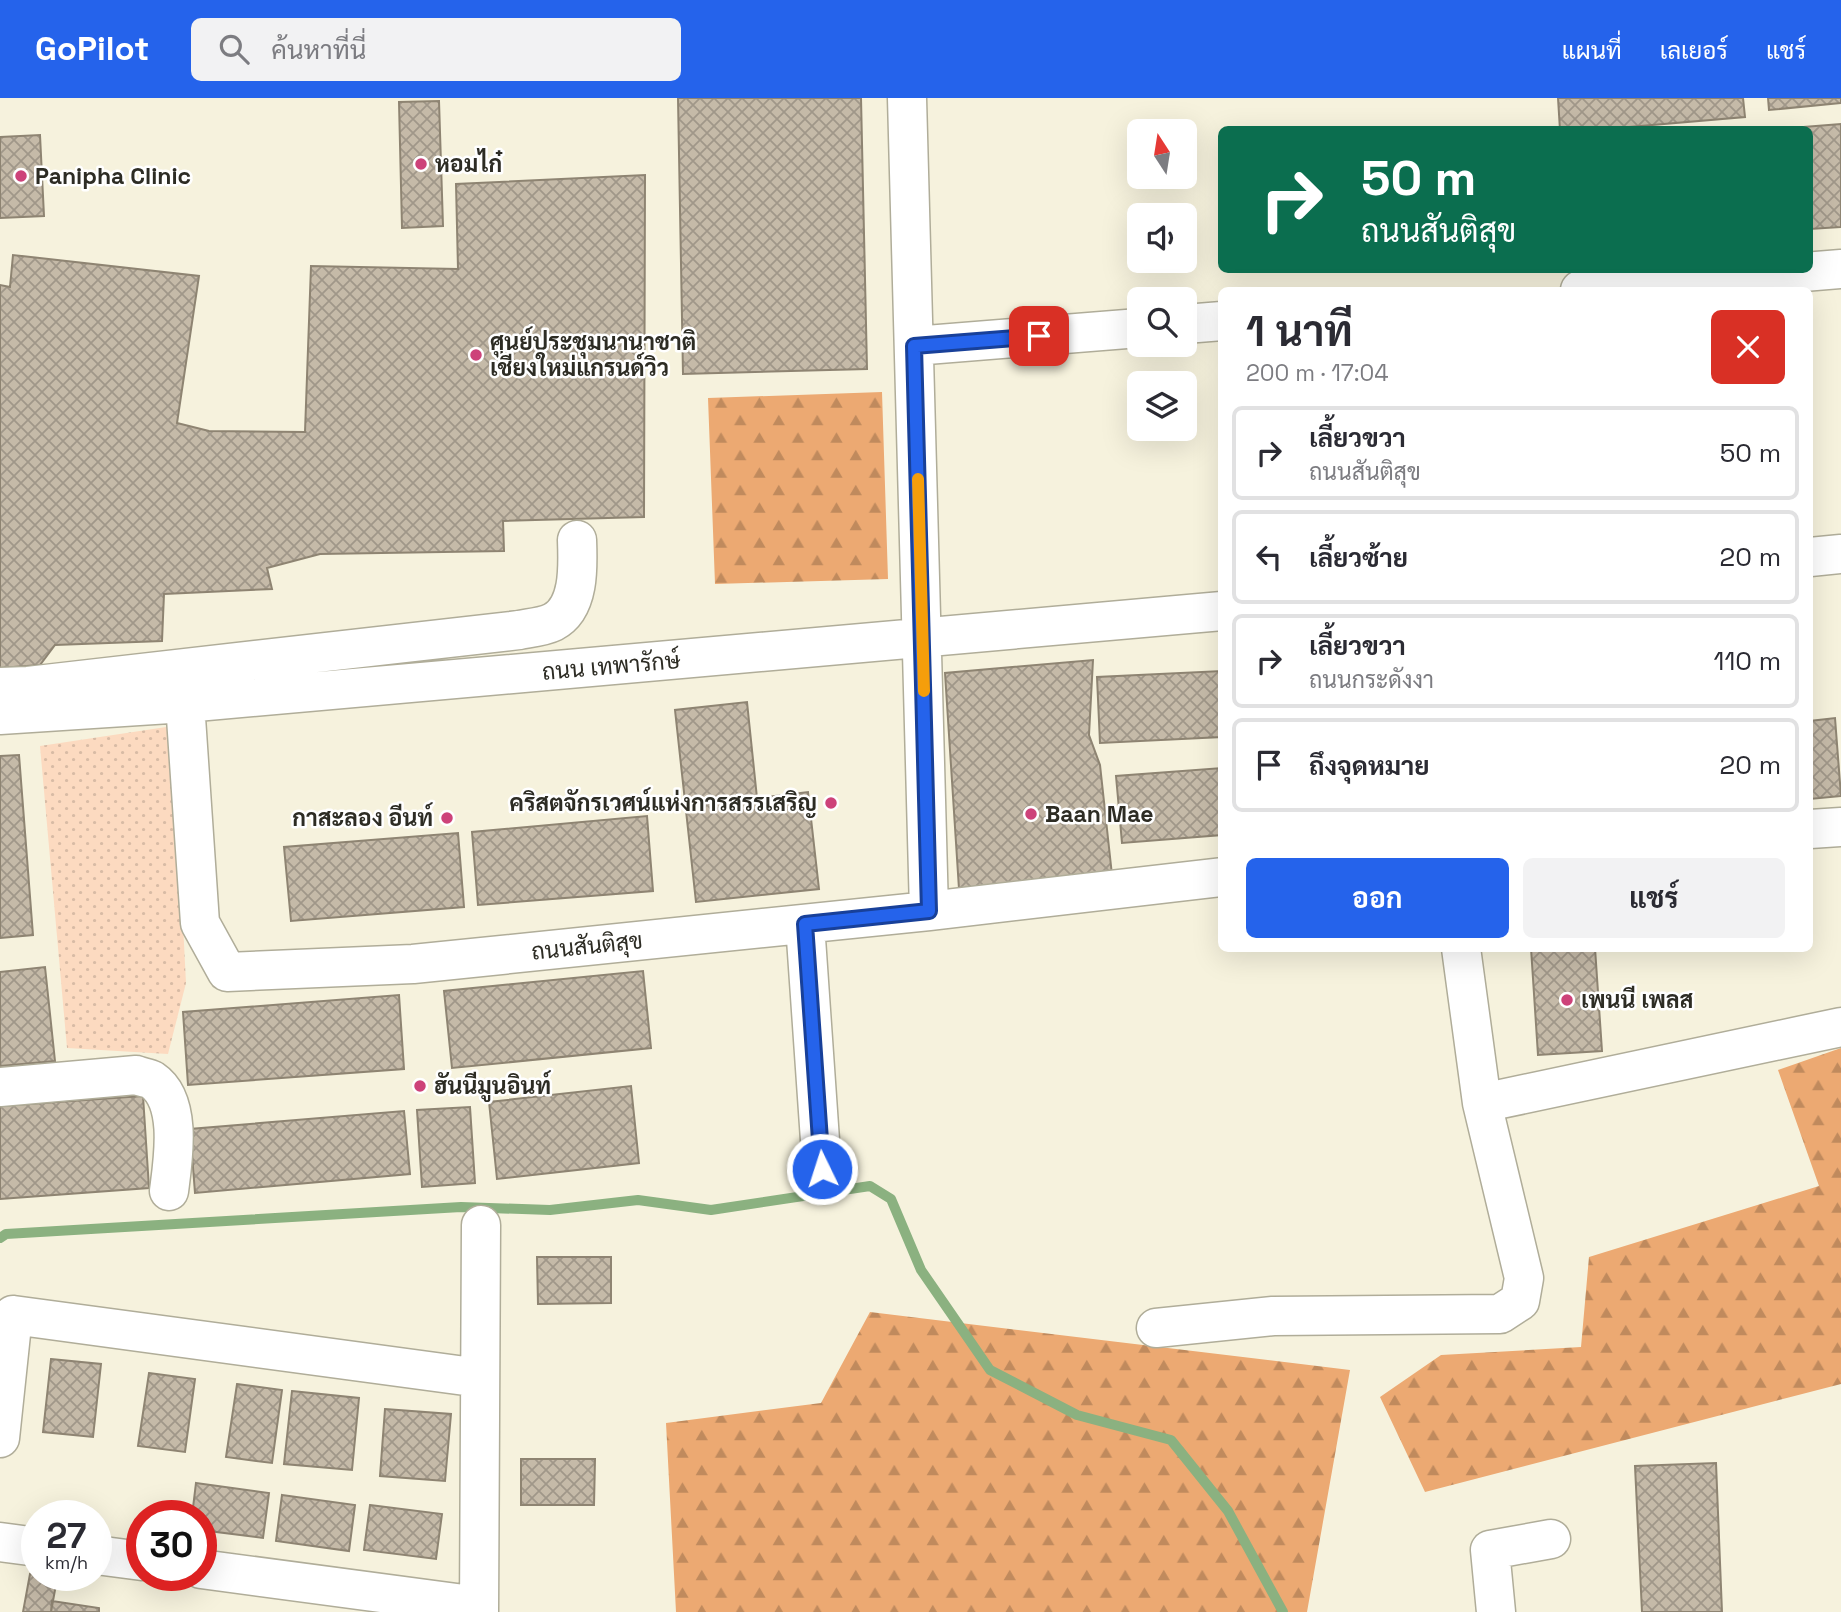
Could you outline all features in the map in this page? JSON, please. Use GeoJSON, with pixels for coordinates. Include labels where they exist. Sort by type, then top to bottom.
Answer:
{"type":"FeatureCollection","features":[{"type":"Feature","properties":{"kind":"street"},"geometry":{"type":"LineString","coordinates":[[907,98],[929,911]]}},
{"type":"Feature","properties":{"kind":"street"},"geometry":{"type":"LineString","coordinates":[[1813,271],[1841,269]]}},
{"type":"Feature","properties":{"kind":"street"},"geometry":{"type":"LineString","coordinates":[[1617,287],[1791,273]]}},
{"type":"Feature","properties":{"kind":"street"},"geometry":{"type":"LineString","coordinates":[[1197,323],[1218,321]]}},
{"type":"Feature","properties":{"kind":"street"},"geometry":{"type":"LineString","coordinates":[[914,346],[1127,329]]}},
{"type":"Feature","properties":{"kind":"street"},"geometry":{"type":"LineString","coordinates":[[0,687],[519,630],[553,622],[572,605],[578,558],[577,540]]}},
{"type":"Feature","properties":{"kind":"street"},"geometry":{"type":"LineString","coordinates":[[1813,557],[1841,554]]}},
{"type":"Feature","properties":{"kind":"street","name":"ถนน เทพารักษ์"},"geometry":{"type":"LineString","coordinates":[[0,715],[185,703],[1218,611]]}},
{"type":"Feature","properties":{"kind":"street","name":"ถนนสันติสุข"},"geometry":{"type":"LineString","coordinates":[[185,703],[200,923],[227,972],[412,964],[929,911],[1218,877]]}},
{"type":"Feature","properties":{"kind":"street"},"geometry":{"type":"LineString","coordinates":[[1813,829],[1841,827]]}},
{"type":"Feature","properties":{"kind":"street"},"geometry":{"type":"LineString","coordinates":[[805,924],[822,1169]]}},
{"type":"Feature","properties":{"kind":"street"},"geometry":{"type":"LineString","coordinates":[[1156,1328],[1273,1315],[1500,1314],[1520,1301],[1524,1278],[1482,1104],[1462,952]]}},
{"type":"Feature","properties":{"kind":"street"},"geometry":{"type":"LineString","coordinates":[[1482,1104],[1841,1027]]}},
{"type":"Feature","properties":{"kind":"street"},"geometry":{"type":"LineString","coordinates":[[0,1087],[136,1075],[152,1080],[170,1104],[175,1150],[169,1191]]}},
{"type":"Feature","properties":{"kind":"street"},"geometry":{"type":"LineString","coordinates":[[217,1571],[479,1609],[481,1225]]}},
{"type":"Feature","properties":{"kind":"street"},"geometry":{"type":"LineString","coordinates":[[0,1438],[13,1315],[480,1378]]}},
{"type":"Feature","properties":{"kind":"street"},"geometry":{"type":"LineString","coordinates":[[1496,1612],[1490,1550],[1550,1539]]}},
{"type":"Feature","properties":{"kind":"street"},"geometry":{"type":"LineString","coordinates":[[0,1542],[21,1545]]}},
{"type":"Feature","properties":{"kind":"shaded area"},"geometry":{"type":"Polygon","coordinates":[[[173,726],[186,983],[168,1054],[67,1048],[40,746],[173,726]]]}},
{"type":"Feature","properties":{"kind":"green space"},"geometry":{"type":"Polygon","coordinates":[[[882,392],[888,579],[715,584],[708,398],[882,392]]]}},
{"type":"Feature","properties":{"kind":"green space"},"geometry":{"type":"Polygon","coordinates":[[[1841,1048],[1841,1384],[1425,1492],[1380,1397],[1441,1355],[1581,1347],[1589,1257],[1819,1186],[1778,1070],[1841,1048]]]}},
{"type":"Feature","properties":{"kind":"green space"},"geometry":{"type":"Polygon","coordinates":[[[870,1312],[1350,1370],[1307,1612],[676,1612],[666,1423],[821,1403],[870,1312]]]}},
{"type":"Feature","properties":{"kind":"building"},"geometry":{"type":"Polygon","coordinates":[[[678,98],[861,98],[867,369],[683,374],[678,98]]]}},
{"type":"Feature","properties":{"kind":"building"},"geometry":{"type":"Polygon","coordinates":[[[1558,98],[1743,98],[1745,117],[1640,126],[1560,126],[1558,98]]]}},
{"type":"Feature","properties":{"kind":"building"},"geometry":{"type":"Polygon","coordinates":[[[1768,98],[1841,98],[1841,103],[1769,110],[1768,98]]]}},
{"type":"Feature","properties":{"kind":"building","name":"หอมไก๋"},"geometry":{"type":"Polygon","coordinates":[[[439,101],[443,226],[402,228],[399,102],[439,101]]]}},
{"type":"Feature","properties":{"kind":"building"},"geometry":{"type":"Polygon","coordinates":[[[1841,124],[1841,227],[1813,229],[1813,126],[1841,124]]]}},
{"type":"Feature","properties":{"kind":"building","name":"Panipha Clinic"},"geometry":{"type":"Polygon","coordinates":[[[40,135],[44,216],[0,218],[0,137],[40,135]]]}},
{"type":"Feature","properties":{"kind":"building","name":"ศูนย์ประชุมนานาชาติ เชียงใหม่แกรนด์วิว"},"geometry":{"type":"Polygon","coordinates":[[[645,175],[644,517],[503,521],[504,551],[320,554],[267,568],[272,589],[164,594],[162,641],[55,645],[40,665],[0,668],[0,285],[10,287],[13,255],[199,276],[177,423],[209,431],[305,432],[311,266],[458,269],[456,184],[645,175]]]}},
{"type":"Feature","properties":{"kind":"building","name":"Baan Mae"},"geometry":{"type":"Polygon","coordinates":[[[1093,660],[1089,735],[1100,765],[1112,875],[959,889],[945,673],[1093,660]]]}},
{"type":"Feature","properties":{"kind":"building"},"geometry":{"type":"Polygon","coordinates":[[[1218,671],[1218,737],[1100,743],[1097,677],[1218,671]]]}},
{"type":"Feature","properties":{"kind":"building"},"geometry":{"type":"Polygon","coordinates":[[[747,702],[757,798],[808,792],[819,889],[696,902],[675,710],[747,702]]]}},
{"type":"Feature","properties":{"kind":"building"},"geometry":{"type":"Polygon","coordinates":[[[1835,718],[1841,796],[1813,799],[1813,721],[1835,718]]]}},
{"type":"Feature","properties":{"kind":"building"},"geometry":{"type":"Polygon","coordinates":[[[19,755],[33,935],[0,938],[0,756],[19,755]]]}},
{"type":"Feature","properties":{"kind":"building"},"geometry":{"type":"Polygon","coordinates":[[[1218,768],[1218,835],[1122,843],[1116,776],[1218,768]]]}},
{"type":"Feature","properties":{"kind":"building"},"geometry":{"type":"Polygon","coordinates":[[[647,816],[653,891],[478,905],[472,832],[647,816]]]}},
{"type":"Feature","properties":{"kind":"building"},"geometry":{"type":"Polygon","coordinates":[[[458,833],[464,907],[291,921],[284,847],[458,833]]]}},
{"type":"Feature","properties":{"kind":"building","name":"เพนนี เพลส"},"geometry":{"type":"Polygon","coordinates":[[[1531,952],[1595,952],[1602,1051],[1538,1055],[1531,952]]]}},
{"type":"Feature","properties":{"kind":"building"},"geometry":{"type":"Polygon","coordinates":[[[45,967],[55,1061],[0,1066],[0,972],[45,967]]]}},
{"type":"Feature","properties":{"kind":"building"},"geometry":{"type":"Polygon","coordinates":[[[643,971],[651,1048],[452,1068],[444,991],[643,971]]]}},
{"type":"Feature","properties":{"kind":"building"},"geometry":{"type":"Polygon","coordinates":[[[399,995],[404,1069],[188,1085],[183,1012],[399,995]]]}},
{"type":"Feature","properties":{"kind":"building"},"geometry":{"type":"Polygon","coordinates":[[[631,1086],[639,1163],[497,1179],[489,1102],[631,1086]]]}},
{"type":"Feature","properties":{"kind":"building"},"geometry":{"type":"Polygon","coordinates":[[[143,1096],[149,1188],[0,1199],[0,1106],[143,1096]]]}},
{"type":"Feature","properties":{"kind":"building"},"geometry":{"type":"Polygon","coordinates":[[[470,1107],[475,1183],[422,1187],[417,1110],[470,1107]]]}},
{"type":"Feature","properties":{"kind":"building"},"geometry":{"type":"Polygon","coordinates":[[[404,1111],[410,1174],[195,1193],[190,1129],[404,1111]]]}},
{"type":"Feature","properties":{"kind":"building"},"geometry":{"type":"Polygon","coordinates":[[[537,1257],[611,1257],[611,1303],[538,1304],[537,1257]]]}},
{"type":"Feature","properties":{"kind":"building"},"geometry":{"type":"Polygon","coordinates":[[[51,1359],[101,1364],[93,1437],[43,1432],[51,1359]]]}},
{"type":"Feature","properties":{"kind":"building"},"geometry":{"type":"Polygon","coordinates":[[[149,1373],[195,1379],[185,1452],[138,1446],[149,1373]]]}},
{"type":"Feature","properties":{"kind":"building"},"geometry":{"type":"Polygon","coordinates":[[[237,1384],[282,1390],[272,1463],[226,1457],[237,1384]]]}},
{"type":"Feature","properties":{"kind":"building"},"geometry":{"type":"Polygon","coordinates":[[[292,1391],[359,1398],[352,1470],[284,1464],[292,1391]]]}},
{"type":"Feature","properties":{"kind":"building"},"geometry":{"type":"Polygon","coordinates":[[[385,1409],[451,1414],[445,1481],[380,1476],[385,1409]]]}},
{"type":"Feature","properties":{"kind":"building"},"geometry":{"type":"Polygon","coordinates":[[[521,1459],[595,1459],[594,1505],[521,1505],[521,1459]]]}},
{"type":"Feature","properties":{"kind":"building"},"geometry":{"type":"Polygon","coordinates":[[[1716,1463],[1722,1612],[1642,1612],[1635,1466],[1716,1463]]]}},
{"type":"Feature","properties":{"kind":"building"},"geometry":{"type":"Polygon","coordinates":[[[196,1483],[269,1493],[263,1538],[217,1532],[217,1500],[194,1500],[196,1483]]]}},
{"type":"Feature","properties":{"kind":"building"},"geometry":{"type":"Polygon","coordinates":[[[282,1495],[355,1505],[349,1551],[276,1541],[282,1495]]]}},
{"type":"Feature","properties":{"kind":"building"},"geometry":{"type":"Polygon","coordinates":[[[370,1505],[442,1514],[436,1559],[364,1550],[370,1505]]]}},
{"type":"Feature","properties":{"kind":"building"},"geometry":{"type":"Polygon","coordinates":[[[27,1591],[55,1591],[51,1612],[23,1612],[27,1591]]]}},
{"type":"Feature","properties":{"kind":"building"},"geometry":{"type":"Polygon","coordinates":[[[52,1601],[99,1608],[99,1612],[51,1612],[52,1601]]]}},
{"type":"Feature","properties":{"kind":"waterway"},"geometry":{"type":"LineString","coordinates":[[0,1238],[6,1234],[461,1207],[550,1210],[638,1200],[711,1210],[870,1186],[891,1199],[921,1270],[990,1370],[1077,1415],[1171,1440],[1228,1511],[1283,1612]]}},
{"type":"Feature","properties":{"kind":"slow traffic"},"geometry":{"type":"LineString","coordinates":[[918,479],[924,691]]}},
{"type":"Feature","properties":{"kind":"place","name":"หอมไก๋"},"geometry":{"type":"Point","coordinates":[421,164]}},
{"type":"Feature","properties":{"kind":"place","name":"Panipha Clinic"},"geometry":{"type":"Point","coordinates":[21,176]}},
{"type":"Feature","properties":{"kind":"place","name":"ศูนย์ประชุมนานาชาติ เชียงใหม่แกรนด์วิว"},"geometry":{"type":"Point","coordinates":[476,355]}},
{"type":"Feature","properties":{"kind":"place","name":"คริสตจักรเวศน์แห่งการสรรเสริญ"},"geometry":{"type":"Point","coordinates":[831,803]}},
{"type":"Feature","properties":{"kind":"place","name":"Baan Mae"},"geometry":{"type":"Point","coordinates":[1031,814]}},
{"type":"Feature","properties":{"kind":"place","name":"กาสะลอง อีนท์"},"geometry":{"type":"Point","coordinates":[447,818]}},
{"type":"Feature","properties":{"kind":"place","name":"เพนนี เพลส"},"geometry":{"type":"Point","coordinates":[1567,1000]}},
{"type":"Feature","properties":{"kind":"place","name":"ฮันนีมูนอินท์"},"geometry":{"type":"Point","coordinates":[420,1086]}},
{"type":"Feature","properties":{"kind":"route"},"geometry":{"type":"LineString","coordinates":[[822,1169],[805,924],[929,911],[914,346],[1039,336]]}}]}
